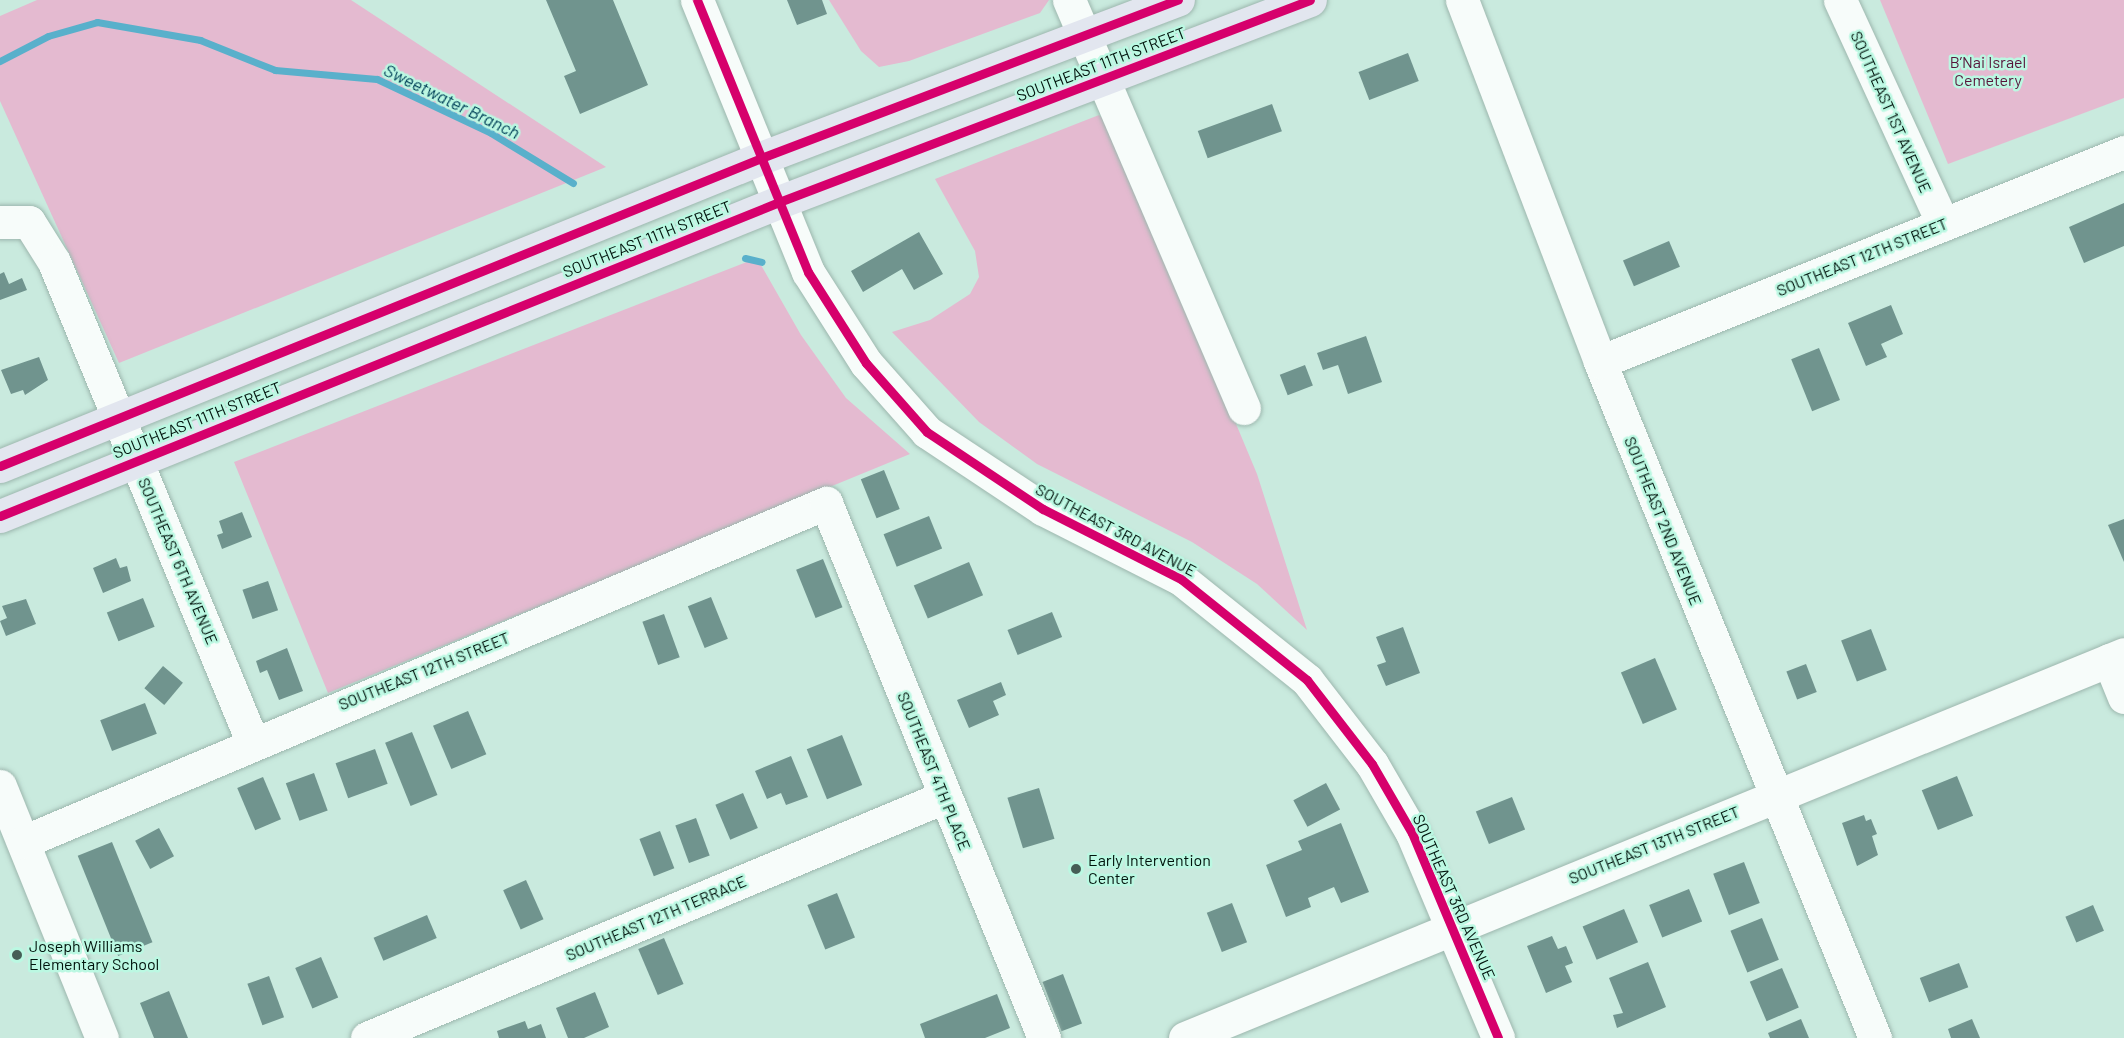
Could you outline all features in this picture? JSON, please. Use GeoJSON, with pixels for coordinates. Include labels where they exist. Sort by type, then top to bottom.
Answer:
{"type":"FeatureCollection","features":[{"type":"Feature","properties":{"kind":"highway","name":"SOUTHEAST 11TH STREET"},"geometry":{"type":"LineString","coordinates":[[0,465],[761,158],[1178,0]]}},
{"type":"Feature","properties":{"kind":"highway","name":"SOUTHEAST 11TH STREET"},"geometry":{"type":"LineString","coordinates":[[0,516],[779,202],[1310,0]]}},
{"type":"Feature","properties":{"kind":"street","name":"SOUTHEAST 3RD AVENUE"},"geometry":{"type":"LineString","coordinates":[[697,0],[808,272],[866,363],[927,432],[1012,490],[1181,579],[1307,680],[1372,764],[1412,833],[1454,928],[1498,1038]]}},
{"type":"Feature","properties":{"kind":"street"},"geometry":{"type":"LineString","coordinates":[[1069,0],[1101,80],[1244,408]]}},
{"type":"Feature","properties":{"kind":"street","name":"SOUTHEAST 2ND AVENUE"},"geometry":{"type":"LineString","coordinates":[[1462,0],[1600,362],[1773,796],[1875,1038]]}},
{"type":"Feature","properties":{"kind":"street","name":"SOUTHEAST 1ST AVENUE"},"geometry":{"type":"LineString","coordinates":[[1840,0],[1943,224]]}},
{"type":"Feature","properties":{"kind":"street","name":"SOUTHEAST 12TH STREET"},"geometry":{"type":"LineString","coordinates":[[1600,362],[2124,152]]}},
{"type":"Feature","properties":{"kind":"street","name":"SOUTHEAST 6TH AVENUE"},"geometry":{"type":"LineString","coordinates":[[13,222],[54,262],[252,741]]}},
{"type":"Feature","properties":{"kind":"street","name":"SOUTHEAST 12TH STREET"},"geometry":{"type":"LineString","coordinates":[[23,842],[252,741],[826,503]]}},
{"type":"Feature","properties":{"kind":"street","name":"SOUTHEAST 4TH PLACE"},"geometry":{"type":"LineString","coordinates":[[826,503],[1044,1038]]}},
{"type":"Feature","properties":{"kind":"street"},"geometry":{"type":"LineString","coordinates":[[2117,657],[2124,697]]}},
{"type":"Feature","properties":{"kind":"street","name":"SOUTHEAST 13TH STREET"},"geometry":{"type":"LineString","coordinates":[[1185,1038],[2117,657]]}},
{"type":"Feature","properties":{"kind":"street"},"geometry":{"type":"LineString","coordinates":[[0,786],[102,1038]]}},
{"type":"Feature","properties":{"kind":"street","name":"SOUTHEAST 12TH TERRACE"},"geometry":{"type":"LineString","coordinates":[[367,1038],[944,797]]}},
{"type":"Feature","properties":{"kind":"green space"},"geometry":{"type":"Polygon","coordinates":[[[37,0],[351,0],[606,167],[119,363],[0,101],[0,16],[37,0]]]}},
{"type":"Feature","properties":{"kind":"green space"},"geometry":{"type":"Polygon","coordinates":[[[829,0],[1049,0],[1040,13],[909,61],[879,67],[861,51],[829,0]]]}},
{"type":"Feature","properties":{"kind":"green space","name":"B’Nai Israel Cemetery"},"geometry":{"type":"Polygon","coordinates":[[[1880,0],[2124,0],[2124,98],[1948,164],[1880,0]]]}},
{"type":"Feature","properties":{"kind":"green space"},"geometry":{"type":"Polygon","coordinates":[[[1099,115],[1111,125],[1257,474],[1307,630],[1257,584],[1192,542],[1037,464],[979,422],[892,332],[930,320],[970,294],[979,277],[975,251],[935,179],[1099,115]]]}},
{"type":"Feature","properties":{"kind":"green space"},"geometry":{"type":"Polygon","coordinates":[[[757,258],[801,335],[846,398],[910,454],[328,693],[234,462],[757,258]]]}},
{"type":"Feature","properties":{"kind":"building"},"geometry":{"type":"Polygon","coordinates":[[[546,0],[613,0],[648,85],[580,114],[564,76],[576,71],[546,0]]]}},
{"type":"Feature","properties":{"kind":"building"},"geometry":{"type":"Polygon","coordinates":[[[787,0],[822,0],[827,14],[797,25],[787,0]]]}},
{"type":"Feature","properties":{"kind":"building"},"geometry":{"type":"Polygon","coordinates":[[[1408,53],[1419,81],[1369,100],[1359,72],[1408,53]]]}},
{"type":"Feature","properties":{"kind":"building"},"geometry":{"type":"Polygon","coordinates":[[[1272,104],[1282,131],[1208,158],[1198,131],[1272,104]]]}},
{"type":"Feature","properties":{"kind":"building"},"geometry":{"type":"Polygon","coordinates":[[[2124,203],[2124,246],[2084,263],[2069,227],[2124,203]]]}},
{"type":"Feature","properties":{"kind":"building"},"geometry":{"type":"Polygon","coordinates":[[[919,232],[943,274],[914,290],[902,269],[863,292],[851,271],[919,232]]]}},
{"type":"Feature","properties":{"kind":"building"},"geometry":{"type":"Polygon","coordinates":[[[1669,241],[1680,267],[1634,286],[1623,261],[1669,241]]]}},
{"type":"Feature","properties":{"kind":"building"},"geometry":{"type":"Polygon","coordinates":[[[4,272],[9,284],[22,278],[27,290],[0,300],[0,274],[4,272]]]}},
{"type":"Feature","properties":{"kind":"building"},"geometry":{"type":"Polygon","coordinates":[[[1891,305],[1903,334],[1881,344],[1887,357],[1866,366],[1848,323],[1891,305]]]}},
{"type":"Feature","properties":{"kind":"building"},"geometry":{"type":"Polygon","coordinates":[[[1366,336],[1382,382],[1348,394],[1338,365],[1323,370],[1317,353],[1366,336]]]}},
{"type":"Feature","properties":{"kind":"building"},"geometry":{"type":"Polygon","coordinates":[[[1819,348],[1840,400],[1812,411],[1791,359],[1819,348]]]}},
{"type":"Feature","properties":{"kind":"building"},"geometry":{"type":"Polygon","coordinates":[[[39,357],[48,380],[25,395],[23,390],[11,394],[1,370],[39,357]]]}},
{"type":"Feature","properties":{"kind":"building"},"geometry":{"type":"Polygon","coordinates":[[[1305,365],[1313,386],[1288,395],[1280,375],[1305,365]]]}},
{"type":"Feature","properties":{"kind":"building"},"geometry":{"type":"Polygon","coordinates":[[[884,470],[900,509],[877,518],[861,479],[884,470]]]}},
{"type":"Feature","properties":{"kind":"building"},"geometry":{"type":"Polygon","coordinates":[[[242,512],[252,537],[222,549],[217,535],[223,533],[219,521],[242,512]]]}},
{"type":"Feature","properties":{"kind":"building"},"geometry":{"type":"Polygon","coordinates":[[[929,516],[942,548],[897,567],[884,534],[929,516]]]}},
{"type":"Feature","properties":{"kind":"building"},"geometry":{"type":"Polygon","coordinates":[[[2124,519],[2124,562],[2108,525],[2124,519]]]}},
{"type":"Feature","properties":{"kind":"building"},"geometry":{"type":"Polygon","coordinates":[[[116,558],[120,568],[127,566],[131,581],[103,593],[93,568],[116,558]]]}},
{"type":"Feature","properties":{"kind":"building"},"geometry":{"type":"Polygon","coordinates":[[[823,559],[842,607],[816,618],[796,570],[823,559]]]}},
{"type":"Feature","properties":{"kind":"building"},"geometry":{"type":"Polygon","coordinates":[[[969,562],[983,595],[928,619],[914,585],[969,562]]]}},
{"type":"Feature","properties":{"kind":"building"},"geometry":{"type":"Polygon","coordinates":[[[268,581],[278,610],[253,619],[242,590],[268,581]]]}},
{"type":"Feature","properties":{"kind":"building"},"geometry":{"type":"Polygon","coordinates":[[[711,597],[728,639],[705,648],[688,606],[711,597]]]}},
{"type":"Feature","properties":{"kind":"building"},"geometry":{"type":"Polygon","coordinates":[[[143,598],[155,627],[118,641],[107,613],[143,598]]]}},
{"type":"Feature","properties":{"kind":"building"},"geometry":{"type":"Polygon","coordinates":[[[26,599],[36,624],[6,636],[0,621],[7,618],[2,606],[26,599]]]}},
{"type":"Feature","properties":{"kind":"building"},"geometry":{"type":"Polygon","coordinates":[[[1052,612],[1062,637],[1018,655],[1007,630],[1052,612]]]}},
{"type":"Feature","properties":{"kind":"building"},"geometry":{"type":"Polygon","coordinates":[[[664,614],[680,657],[658,665],[642,622],[664,614]]]}},
{"type":"Feature","properties":{"kind":"building"},"geometry":{"type":"Polygon","coordinates":[[[1403,627],[1420,673],[1386,686],[1377,665],[1386,662],[1376,637],[1403,627]]]}},
{"type":"Feature","properties":{"kind":"building"},"geometry":{"type":"Polygon","coordinates":[[[1871,629],[1887,670],[1857,682],[1841,640],[1871,629]]]}},
{"type":"Feature","properties":{"kind":"building"},"geometry":{"type":"Polygon","coordinates":[[[287,648],[303,691],[279,700],[267,670],[260,673],[256,661],[287,648]]]}},
{"type":"Feature","properties":{"kind":"building"},"geometry":{"type":"Polygon","coordinates":[[[1655,658],[1677,710],[1643,724],[1621,672],[1655,658]]]}},
{"type":"Feature","properties":{"kind":"building"},"geometry":{"type":"Polygon","coordinates":[[[1806,664],[1817,692],[1797,700],[1786,672],[1806,664]]]}},
{"type":"Feature","properties":{"kind":"building"},"geometry":{"type":"Polygon","coordinates":[[[163,666],[183,683],[164,705],[144,688],[163,666]]]}},
{"type":"Feature","properties":{"kind":"building"},"geometry":{"type":"Polygon","coordinates":[[[1001,682],[1006,695],[993,701],[999,715],[969,728],[957,700],[1001,682]]]}},
{"type":"Feature","properties":{"kind":"building"},"geometry":{"type":"Polygon","coordinates":[[[145,703],[157,734],[112,751],[100,720],[145,703]]]}},
{"type":"Feature","properties":{"kind":"building"},"geometry":{"type":"Polygon","coordinates":[[[468,711],[486,754],[451,769],[433,726],[468,711]]]}},
{"type":"Feature","properties":{"kind":"building"},"geometry":{"type":"Polygon","coordinates":[[[412,732],[437,795],[411,806],[385,743],[412,732]]]}},
{"type":"Feature","properties":{"kind":"building"},"geometry":{"type":"Polygon","coordinates":[[[842,735],[862,785],[827,799],[807,749],[842,735]]]}},
{"type":"Feature","properties":{"kind":"building"},"geometry":{"type":"Polygon","coordinates":[[[375,749],[388,784],[348,798],[336,763],[375,749]]]}},
{"type":"Feature","properties":{"kind":"building"},"geometry":{"type":"Polygon","coordinates":[[[791,756],[808,797],[786,805],[781,793],[767,799],[755,771],[791,756]]]}},
{"type":"Feature","properties":{"kind":"building"},"geometry":{"type":"Polygon","coordinates":[[[314,773],[328,811],[299,821],[286,783],[314,773]]]}},
{"type":"Feature","properties":{"kind":"building"},"geometry":{"type":"Polygon","coordinates":[[[1957,776],[1973,816],[1938,830],[1922,790],[1957,776]]]}},
{"type":"Feature","properties":{"kind":"building"},"geometry":{"type":"Polygon","coordinates":[[[263,777],[281,819],[255,830],[237,788],[263,777]]]}},
{"type":"Feature","properties":{"kind":"building"},"geometry":{"type":"Polygon","coordinates":[[[1326,783],[1340,809],[1307,827],[1293,800],[1326,783]]]}},
{"type":"Feature","properties":{"kind":"building"},"geometry":{"type":"Polygon","coordinates":[[[1039,788],[1054,839],[1023,848],[1007,798],[1039,788]]]}},
{"type":"Feature","properties":{"kind":"building"},"geometry":{"type":"Polygon","coordinates":[[[743,793],[758,828],[730,840],[715,805],[743,793]]]}},
{"type":"Feature","properties":{"kind":"building"},"geometry":{"type":"Polygon","coordinates":[[[1512,797],[1525,829],[1489,844],[1476,812],[1512,797]]]}},
{"type":"Feature","properties":{"kind":"building"},"geometry":{"type":"Polygon","coordinates":[[[1864,815],[1866,821],[1871,819],[1877,834],[1872,836],[1878,855],[1857,866],[1842,823],[1864,815]]]}},
{"type":"Feature","properties":{"kind":"building"},"geometry":{"type":"Polygon","coordinates":[[[696,818],[710,856],[689,863],[675,826],[696,818]]]}},
{"type":"Feature","properties":{"kind":"building"},"geometry":{"type":"Polygon","coordinates":[[[1341,823],[1369,892],[1341,903],[1334,887],[1308,898],[1311,907],[1286,917],[1266,865],[1302,850],[1298,841],[1341,823]]]}},
{"type":"Feature","properties":{"kind":"building"},"geometry":{"type":"Polygon","coordinates":[[[159,828],[174,856],[150,869],[135,841],[159,828]]]}},
{"type":"Feature","properties":{"kind":"building"},"geometry":{"type":"Polygon","coordinates":[[[660,831],[674,868],[654,876],[639,839],[660,831]]]}},
{"type":"Feature","properties":{"kind":"building"},"geometry":{"type":"Polygon","coordinates":[[[112,842],[152,942],[118,956],[78,856],[112,842]]]}},
{"type":"Feature","properties":{"kind":"building"},"geometry":{"type":"Polygon","coordinates":[[[1744,862],[1760,903],[1729,915],[1713,874],[1744,862]]]}},
{"type":"Feature","properties":{"kind":"building"},"geometry":{"type":"Polygon","coordinates":[[[526,880],[543,919],[521,929],[503,890],[526,880]]]}},
{"type":"Feature","properties":{"kind":"building"},"geometry":{"type":"Polygon","coordinates":[[[1689,889],[1702,921],[1662,938],[1649,905],[1689,889]]]}},
{"type":"Feature","properties":{"kind":"building"},"geometry":{"type":"Polygon","coordinates":[[[837,893],[855,938],[825,949],[807,905],[837,893]]]}},
{"type":"Feature","properties":{"kind":"building"},"geometry":{"type":"Polygon","coordinates":[[[1232,903],[1247,942],[1222,952],[1207,913],[1232,903]]]}},
{"type":"Feature","properties":{"kind":"building"},"geometry":{"type":"Polygon","coordinates":[[[2093,905],[2104,931],[2076,942],[2065,917],[2093,905]]]}},
{"type":"Feature","properties":{"kind":"building"},"geometry":{"type":"Polygon","coordinates":[[[1624,909],[1638,942],[1597,960],[1583,927],[1624,909]]]}},
{"type":"Feature","properties":{"kind":"building"},"geometry":{"type":"Polygon","coordinates":[[[427,915],[437,938],[383,961],[374,938],[427,915]]]}},
{"type":"Feature","properties":{"kind":"building"},"geometry":{"type":"Polygon","coordinates":[[[1762,918],[1779,960],[1747,972],[1730,931],[1762,918]]]}},
{"type":"Feature","properties":{"kind":"building"},"geometry":{"type":"Polygon","coordinates":[[[1552,936],[1558,949],[1566,946],[1573,963],[1565,966],[1572,982],[1546,993],[1527,946],[1552,936]]]}},
{"type":"Feature","properties":{"kind":"building"},"geometry":{"type":"Polygon","coordinates":[[[664,938],[684,984],[658,995],[638,949],[664,938]]]}},
{"type":"Feature","properties":{"kind":"building"},"geometry":{"type":"Polygon","coordinates":[[[321,957],[338,998],[312,1008],[295,968],[321,957]]]}},
{"type":"Feature","properties":{"kind":"building"},"geometry":{"type":"Polygon","coordinates":[[[1648,962],[1666,1007],[1617,1028],[1613,1015],[1623,1013],[1609,978],[1648,962]]]}},
{"type":"Feature","properties":{"kind":"building"},"geometry":{"type":"Polygon","coordinates":[[[1959,963],[1968,987],[1929,1002],[1920,978],[1959,963]]]}},
{"type":"Feature","properties":{"kind":"building"},"geometry":{"type":"Polygon","coordinates":[[[1782,968],[1799,1008],[1767,1021],[1750,982],[1782,968]]]}},
{"type":"Feature","properties":{"kind":"building"},"geometry":{"type":"Polygon","coordinates":[[[1063,974],[1082,1023],[1061,1031],[1042,982],[1063,974]]]}},
{"type":"Feature","properties":{"kind":"building"},"geometry":{"type":"Polygon","coordinates":[[[269,976],[284,1017],[262,1025],[247,984],[269,976]]]}},
{"type":"Feature","properties":{"kind":"building"},"geometry":{"type":"Polygon","coordinates":[[[169,991],[188,1038],[154,1038],[140,1003],[169,991]]]}},
{"type":"Feature","properties":{"kind":"building"},"geometry":{"type":"Polygon","coordinates":[[[595,992],[609,1027],[584,1038],[568,1038],[556,1008],[595,992]]]}},
{"type":"Feature","properties":{"kind":"building"},"geometry":{"type":"Polygon","coordinates":[[[997,994],[1010,1028],[985,1038],[925,1038],[920,1024],[997,994]]]}},
{"type":"Feature","properties":{"kind":"building"},"geometry":{"type":"Polygon","coordinates":[[[1801,1019],[1809,1038],[1770,1038],[1768,1033],[1801,1019]]]}},
{"type":"Feature","properties":{"kind":"building"},"geometry":{"type":"Polygon","coordinates":[[[1972,1019],[1980,1038],[1951,1038],[1948,1029],[1972,1019]]]}},
{"type":"Feature","properties":{"kind":"building"},"geometry":{"type":"Polygon","coordinates":[[[525,1021],[528,1029],[541,1024],[546,1038],[499,1038],[497,1031],[525,1021]]]}},
{"type":"Feature","properties":{"kind":"waterway","name":"Sweetwater Branch"},"geometry":{"type":"LineString","coordinates":[[0,61],[48,36],[97,22],[200,40],[275,70],[377,79],[491,133],[573,183]]}},
{"type":"Feature","properties":{"kind":"waterway","name":"Sweetwater Branch"},"geometry":{"type":"LineString","coordinates":[[745,258],[762,262]]}},
{"type":"Feature","properties":{"kind":"cycle path"},"geometry":{"type":"LineString","coordinates":[[697,0],[808,272],[866,363],[927,432],[1043,509],[1181,579],[1307,680],[1372,764],[1412,833],[1498,1038]]}},
{"type":"Feature","properties":{"kind":"cycle path"},"geometry":{"type":"LineString","coordinates":[[0,466],[761,158],[1178,0]]}},
{"type":"Feature","properties":{"kind":"cycle path"},"geometry":{"type":"LineString","coordinates":[[0,516],[779,202],[1310,0]]}},
{"type":"Feature","properties":{"kind":"place","name":"Early Intervention Center"},"geometry":{"type":"Point","coordinates":[1076,869]}},
{"type":"Feature","properties":{"kind":"place","name":"Joseph Williams Elementary School"},"geometry":{"type":"Point","coordinates":[17,955]}}]}
